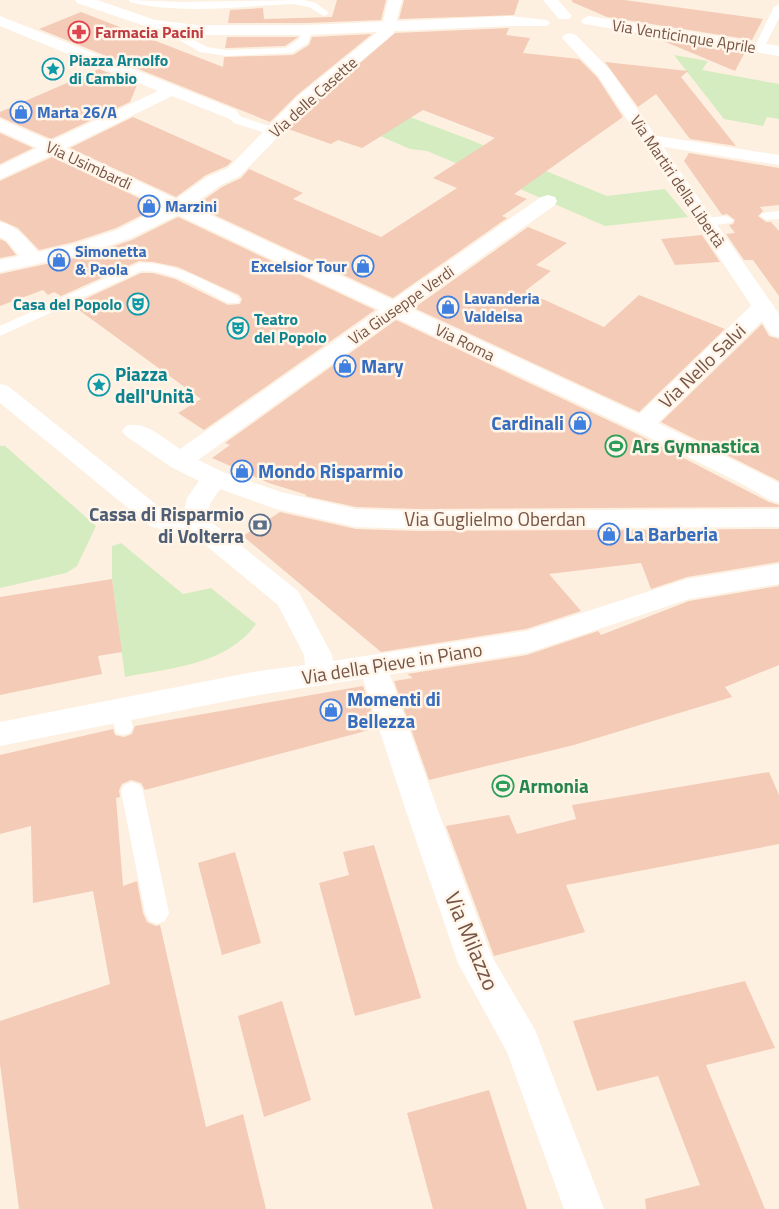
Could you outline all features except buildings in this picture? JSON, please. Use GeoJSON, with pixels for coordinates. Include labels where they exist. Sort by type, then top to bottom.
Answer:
{"type":"FeatureCollection","features":[{"type":"Feature","properties":{"kind":"street"},"geometry":{"type":"LineString","coordinates":[[82,0],[117,13],[162,26],[211,31],[307,30],[516,21],[554,33],[590,34],[594,28],[589,21],[578,17],[564,16],[550,18],[554,33]]}},
{"type":"Feature","properties":{"kind":"street","name":"Via delle Casette"},"geometry":{"type":"LineString","coordinates":[[0,266],[104,242],[178,207],[214,182],[234,172],[304,100],[386,33],[395,0]]}},
{"type":"Feature","properties":{"kind":"street"},"geometry":{"type":"LineString","coordinates":[[516,21],[533,13],[539,0]]}},
{"type":"Feature","properties":{"kind":"street"},"geometry":{"type":"LineString","coordinates":[[550,0],[564,16]]}},
{"type":"Feature","properties":{"kind":"street"},"geometry":{"type":"LineString","coordinates":[[0,21],[230,114]]}},
{"type":"Feature","properties":{"kind":"street","name":"Via Venticinque Aprile"},"geometry":{"type":"LineString","coordinates":[[589,21],[779,51]]}},
{"type":"Feature","properties":{"kind":"street","name":"Via Martiri della Libertà"},"geometry":{"type":"LineString","coordinates":[[554,33],[604,73],[651,140],[716,221],[763,307],[779,330]]}},
{"type":"Feature","properties":{"kind":"street"},"geometry":{"type":"LineString","coordinates":[[620,41],[644,39],[722,47],[754,47]]}},
{"type":"Feature","properties":{"kind":"street"},"geometry":{"type":"LineString","coordinates":[[603,50],[604,73]]}},
{"type":"Feature","properties":{"kind":"street"},"geometry":{"type":"LineString","coordinates":[[0,173],[170,90]]}},
{"type":"Feature","properties":{"kind":"street","name":"Via Usimbardi"},"geometry":{"type":"LineString","coordinates":[[0,124],[178,207]]}},
{"type":"Feature","properties":{"kind":"street","name":"Via delle Casette"},"geometry":{"type":"LineString","coordinates":[[214,182],[218,170],[265,129]]}},
{"type":"Feature","properties":{"kind":"street"},"geometry":{"type":"LineString","coordinates":[[651,140],[779,160]]}},
{"type":"Feature","properties":{"kind":"street","name":"Via Giuseppe Verdi"},"geometry":{"type":"LineString","coordinates":[[180,461],[548,201]]}},
{"type":"Feature","properties":{"kind":"street","name":"Via Roma"},"geometry":{"type":"LineString","coordinates":[[178,207],[642,425],[751,478],[779,494]]}},
{"type":"Feature","properties":{"kind":"street"},"geometry":{"type":"LineString","coordinates":[[0,228],[14,237],[32,258]]}},
{"type":"Feature","properties":{"kind":"street","name":"Via Nello Salvi"},"geometry":{"type":"LineString","coordinates":[[642,425],[763,307]]}},
{"type":"Feature","properties":{"kind":"street"},"geometry":{"type":"LineString","coordinates":[[0,391],[159,520],[176,525],[197,524]]}},
{"type":"Feature","properties":{"kind":"street","name":"Via Guglielmo Oberdan"},"geometry":{"type":"LineString","coordinates":[[134,431],[180,461],[216,479],[276,500],[356,518],[418,520],[779,518]]}},
{"type":"Feature","properties":{"kind":"street","name":"Via Roma"},"geometry":{"type":"LineString","coordinates":[[751,478],[779,488]]}},
{"type":"Feature","properties":{"kind":"street"},"geometry":{"type":"LineString","coordinates":[[216,479],[199,497],[195,516],[197,524],[288,598],[318,655],[321,675]]}},
{"type":"Feature","properties":{"kind":"street","name":"Via della Pieve in Piano"},"geometry":{"type":"LineString","coordinates":[[0,734],[121,719],[253,684],[373,668],[527,642],[687,589],[779,574]]}},
{"type":"Feature","properties":{"kind":"street","name":"Via Milazzo"},"geometry":{"type":"LineString","coordinates":[[373,668],[476,963],[522,1043],[584,1209]]}},
{"type":"Feature","properties":{"kind":"lane"},"geometry":{"type":"LineString","coordinates":[[134,0],[152,4],[182,6],[293,1],[312,5],[324,12]]}},
{"type":"Feature","properties":{"kind":"lane"},"geometry":{"type":"LineString","coordinates":[[754,47],[779,7]]}},
{"type":"Feature","properties":{"kind":"lane"},"geometry":{"type":"LineString","coordinates":[[162,26],[204,50],[227,53],[288,51],[304,41],[307,30]]}},
{"type":"Feature","properties":{"kind":"lane"},"geometry":{"type":"LineString","coordinates":[[230,114],[238,120],[265,129]]}},
{"type":"Feature","properties":{"kind":"lane"},"geometry":{"type":"LineString","coordinates":[[0,332],[139,267],[151,265],[165,268],[233,300]]}},
{"type":"Feature","properties":{"kind":"lane"},"geometry":{"type":"LineString","coordinates":[[132,791],[157,912]]}},
{"type":"Feature","properties":{"kind":"green space"},"geometry":{"type":"Polygon","coordinates":[[[674,55],[708,61],[702,70],[779,84],[779,119],[767,117],[763,126],[724,119],[674,55]]]}},
{"type":"Feature","properties":{"kind":"green space"},"geometry":{"type":"Polygon","coordinates":[[[328,86],[468,139],[607,196],[665,189],[688,217],[605,226],[465,165],[427,151],[410,149],[339,118],[307,111],[306,106],[328,86]]]}},
{"type":"Feature","properties":{"kind":"green space"},"geometry":{"type":"Polygon","coordinates":[[[0,446],[5,446],[96,526],[77,566],[66,573],[0,588],[0,446]]]}},
{"type":"Feature","properties":{"kind":"green space"},"geometry":{"type":"Polygon","coordinates":[[[121,543],[183,594],[211,588],[256,624],[244,638],[214,656],[179,667],[125,677],[112,579],[112,546],[121,543]]]}},
{"type":"Feature","properties":{"kind":"place","name":"Farmacia Pacini"},"geometry":{"type":"Point","coordinates":[79,32]}},
{"type":"Feature","properties":{"kind":"place","name":"Piazza Arnolfo di Cambio"},"geometry":{"type":"Point","coordinates":[53,69]}},
{"type":"Feature","properties":{"kind":"place","name":"Marta 26/A"},"geometry":{"type":"Point","coordinates":[21,112]}},
{"type":"Feature","properties":{"kind":"place","name":"Marzini"},"geometry":{"type":"Point","coordinates":[149,206]}},
{"type":"Feature","properties":{"kind":"place","name":"Simonetta & Paola"},"geometry":{"type":"Point","coordinates":[59,260]}},
{"type":"Feature","properties":{"kind":"place","name":"Excelsior Tour"},"geometry":{"type":"Point","coordinates":[363,266]}},
{"type":"Feature","properties":{"kind":"place","name":"Casa del Popolo"},"geometry":{"type":"Point","coordinates":[138,304]}},
{"type":"Feature","properties":{"kind":"place","name":"Lavanderia Valdelsa"},"geometry":{"type":"Point","coordinates":[448,307]}},
{"type":"Feature","properties":{"kind":"place","name":"Teatro del Popolo"},"geometry":{"type":"Point","coordinates":[238,328]}},
{"type":"Feature","properties":{"kind":"place","name":"Mary"},"geometry":{"type":"Point","coordinates":[345,366]}},
{"type":"Feature","properties":{"kind":"place","name":"Piazza dell'Unità"},"geometry":{"type":"Point","coordinates":[99,385]}},
{"type":"Feature","properties":{"kind":"place","name":"Cardinali"},"geometry":{"type":"Point","coordinates":[580,423]}},
{"type":"Feature","properties":{"kind":"place","name":"Ars Gymnastica"},"geometry":{"type":"Point","coordinates":[616,446]}},
{"type":"Feature","properties":{"kind":"place","name":"Mondo Risparmio"},"geometry":{"type":"Point","coordinates":[242,471]}},
{"type":"Feature","properties":{"kind":"place","name":"Cassa di Risparmio di Volterra"},"geometry":{"type":"Point","coordinates":[260,525]}},
{"type":"Feature","properties":{"kind":"place","name":"La Barberia"},"geometry":{"type":"Point","coordinates":[609,534]}},
{"type":"Feature","properties":{"kind":"place","name":"Momenti di Bellezza"},"geometry":{"type":"Point","coordinates":[331,710]}},
{"type":"Feature","properties":{"kind":"place","name":"Armonia"},"geometry":{"type":"Point","coordinates":[503,786]}}]}
